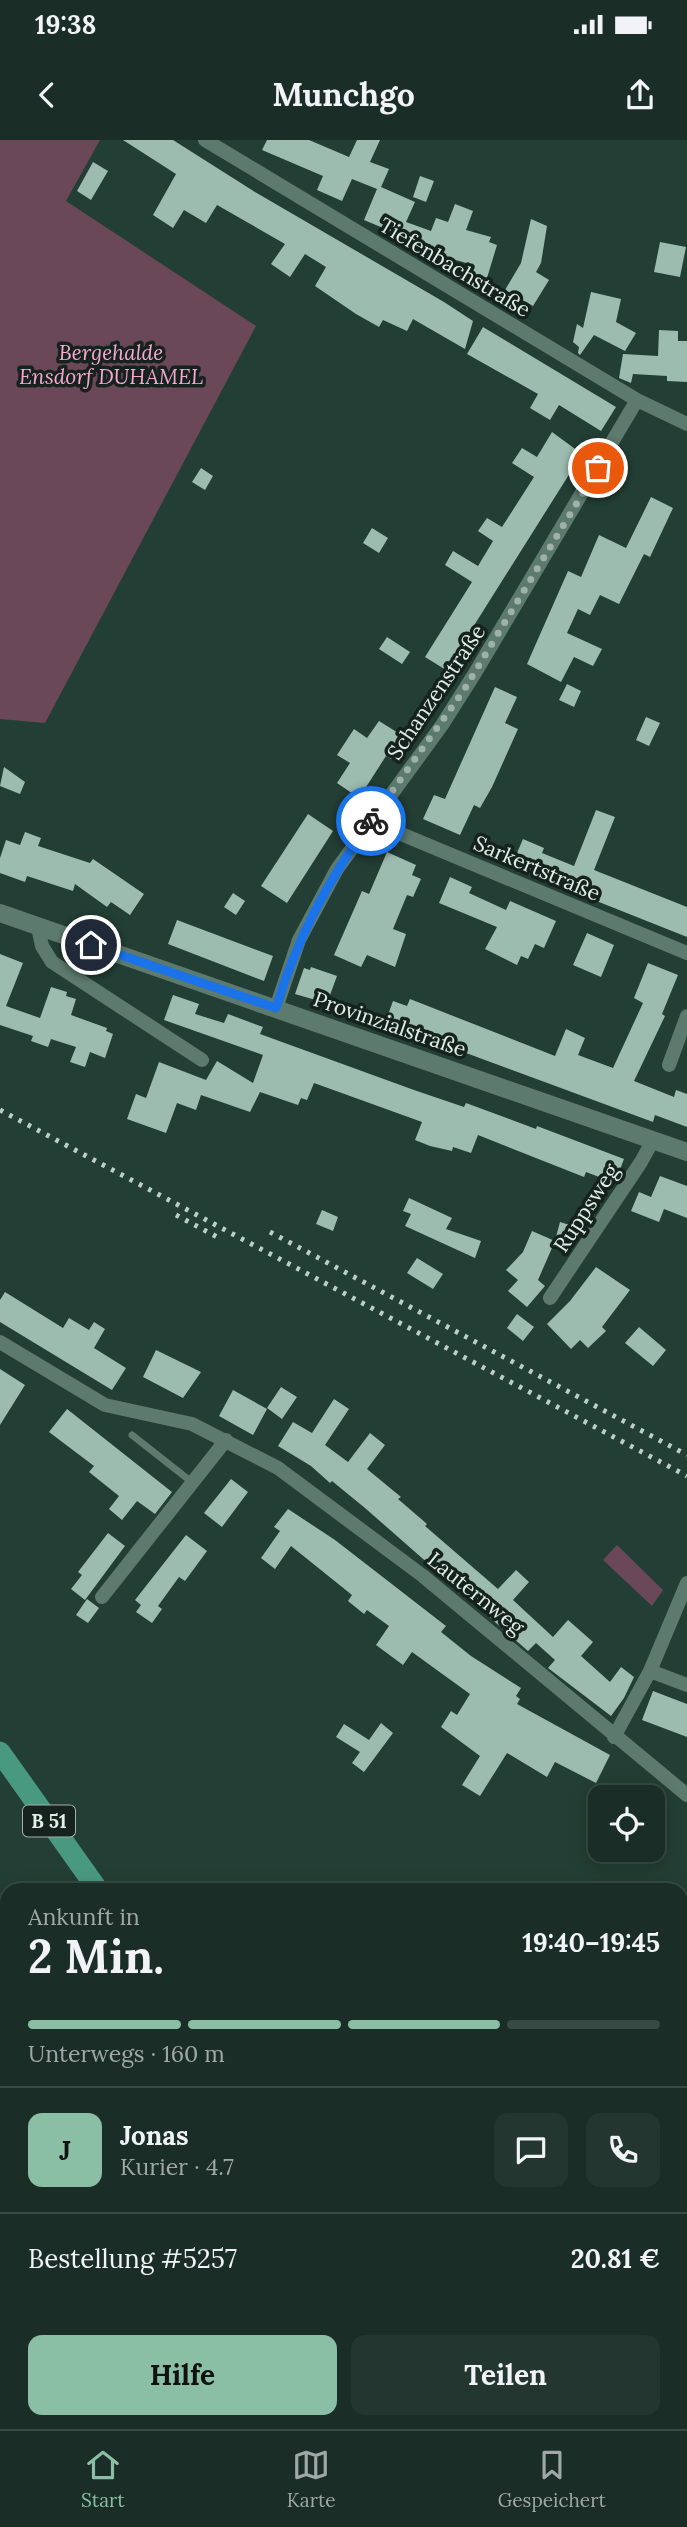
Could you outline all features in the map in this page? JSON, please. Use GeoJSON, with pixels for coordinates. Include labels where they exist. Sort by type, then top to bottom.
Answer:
{"type":"FeatureCollection","features":[{"type":"Feature","properties":{"kind":"main road","name":"B 51"},"geometry":{"type":"LineString","coordinates":[[0,1752],[93,1883]]}},
{"type":"Feature","properties":{"kind":"street","name":"Tiefenbachstraße"},"geometry":{"type":"LineString","coordinates":[[205,140],[637,400],[687,424]]}},
{"type":"Feature","properties":{"kind":"street","name":"Schanzenstraße"},"geometry":{"type":"LineString","coordinates":[[276,1008],[299,940],[314,907],[370,821],[442,725],[637,400]]}},
{"type":"Feature","properties":{"kind":"street","name":"Sarkertstraße"},"geometry":{"type":"LineString","coordinates":[[370,821],[687,953]]}},
{"type":"Feature","properties":{"kind":"street","name":"Provinzialstraße"},"geometry":{"type":"LineString","coordinates":[[0,913],[687,1152]]}},
{"type":"Feature","properties":{"kind":"street"},"geometry":{"type":"LineString","coordinates":[[38,927],[43,947],[52,962],[202,1060]]}},
{"type":"Feature","properties":{"kind":"street"},"geometry":{"type":"LineString","coordinates":[[669,1065],[687,1016]]}},
{"type":"Feature","properties":{"kind":"street","name":"Ruppsweg"},"geometry":{"type":"LineString","coordinates":[[550,1298],[653,1140]]}},
{"type":"Feature","properties":{"kind":"street","name":"Lauternweg"},"geometry":{"type":"LineString","coordinates":[[0,1342],[105,1405],[192,1424],[278,1468],[360,1528],[687,1795]]}},
{"type":"Feature","properties":{"kind":"street"},"geometry":{"type":"LineString","coordinates":[[102,1597],[226,1440]]}},
{"type":"Feature","properties":{"kind":"street"},"geometry":{"type":"LineString","coordinates":[[614,1737],[650,1671],[687,1583]]}},
{"type":"Feature","properties":{"kind":"street"},"geometry":{"type":"LineString","coordinates":[[650,1671],[687,1685]]}},
{"type":"Feature","properties":{"kind":"lane"},"geometry":{"type":"LineString","coordinates":[[132,1435],[193,1483]]}},
{"type":"Feature","properties":{"kind":"green space","name":"Bergehalde Ensdorf DUHAMEL"},"geometry":{"type":"Polygon","coordinates":[[[0,140],[100,140],[66,201],[256,326],[45,723],[0,719],[0,140]]]}},
{"type":"Feature","properties":{"kind":"green space"},"geometry":{"type":"Polygon","coordinates":[[[617,1545],[663,1590],[652,1606],[603,1560],[617,1545]]]}},
{"type":"Feature","properties":{"kind":"building"},"geometry":{"type":"Polygon","coordinates":[[[123,140],[173,140],[255,192],[444,302],[473,321],[465,349],[413,319],[407,331],[383,320],[379,327],[356,314],[315,286],[326,267],[305,254],[290,277],[271,264],[285,244],[217,205],[206,223],[184,210],[173,228],[153,215],[176,174],[123,140]]]}},
{"type":"Feature","properties":{"kind":"building"},"geometry":{"type":"Polygon","coordinates":[[[267,140],[309,140],[349,157],[357,140],[380,140],[370,162],[389,169],[381,187],[415,202],[406,222],[431,231],[436,218],[448,222],[455,204],[473,211],[466,230],[491,237],[489,242],[497,245],[487,278],[467,272],[470,264],[441,256],[439,261],[404,248],[407,238],[364,220],[377,189],[352,179],[342,201],[317,190],[323,176],[262,150],[267,140]]]}},
{"type":"Feature","properties":{"kind":"building"},"geometry":{"type":"Polygon","coordinates":[[[93,162],[108,171],[91,200],[77,191],[93,162]]]}},
{"type":"Feature","properties":{"kind":"building"},"geometry":{"type":"Polygon","coordinates":[[[420,176],[434,181],[426,202],[413,197],[420,176]]]}},
{"type":"Feature","properties":{"kind":"building"},"geometry":{"type":"Polygon","coordinates":[[[531,219],[547,226],[541,263],[536,272],[549,280],[533,306],[505,290],[521,263],[531,219]]]}},
{"type":"Feature","properties":{"kind":"building"},"geometry":{"type":"Polygon","coordinates":[[[660,242],[686,247],[680,277],[654,272],[660,242]]]}},
{"type":"Feature","properties":{"kind":"building"},"geometry":{"type":"Polygon","coordinates":[[[591,292],[621,299],[616,322],[636,333],[625,351],[594,335],[580,355],[578,353],[579,347],[573,342],[577,324],[583,328],[591,292]]]}},
{"type":"Feature","properties":{"kind":"building"},"geometry":{"type":"Polygon","coordinates":[[[483,327],[616,407],[601,431],[559,405],[550,420],[530,408],[538,394],[467,354],[483,327]]]}},
{"type":"Feature","properties":{"kind":"building"},"geometry":{"type":"Polygon","coordinates":[[[659,330],[678,331],[678,341],[687,341],[687,382],[667,381],[667,376],[633,374],[631,383],[619,378],[623,354],[658,356],[659,330]]]}},
{"type":"Feature","properties":{"kind":"building"},"geometry":{"type":"Polygon","coordinates":[[[552,432],[582,454],[446,670],[425,657],[472,582],[445,565],[453,551],[478,566],[493,541],[478,531],[487,518],[502,527],[534,477],[512,463],[522,448],[537,457],[552,432]]]}},
{"type":"Feature","properties":{"kind":"building"},"geometry":{"type":"Polygon","coordinates":[[[201,468],[213,476],[205,490],[192,482],[201,468]]]}},
{"type":"Feature","properties":{"kind":"building"},"geometry":{"type":"Polygon","coordinates":[[[651,497],[673,508],[650,557],[644,554],[619,604],[600,595],[590,615],[578,609],[567,633],[602,649],[593,666],[574,657],[561,682],[527,664],[568,571],[581,577],[599,535],[626,548],[651,497]]]}},
{"type":"Feature","properties":{"kind":"building"},"geometry":{"type":"Polygon","coordinates":[[[372,528],[388,538],[379,553],[363,543],[372,528]]]}},
{"type":"Feature","properties":{"kind":"building"},"geometry":{"type":"Polygon","coordinates":[[[387,637],[410,652],[402,664],[379,649],[387,637]]]}},
{"type":"Feature","properties":{"kind":"building"},"geometry":{"type":"Polygon","coordinates":[[[567,684],[581,691],[574,707],[559,700],[567,684]]]}},
{"type":"Feature","properties":{"kind":"building"},"geometry":{"type":"Polygon","coordinates":[[[495,687],[517,697],[505,723],[518,729],[492,787],[480,808],[474,805],[460,835],[423,819],[434,795],[445,799],[495,687]]]}},
{"type":"Feature","properties":{"kind":"building"},"geometry":{"type":"Polygon","coordinates":[[[646,717],[660,723],[649,746],[636,740],[646,717]]]}},
{"type":"Feature","properties":{"kind":"building"},"geometry":{"type":"Polygon","coordinates":[[[379,721],[403,736],[391,759],[386,756],[359,798],[337,783],[350,763],[337,755],[354,729],[367,738],[379,721]]]}},
{"type":"Feature","properties":{"kind":"building"},"geometry":{"type":"Polygon","coordinates":[[[4,767],[25,782],[20,794],[0,786],[4,767]]]}},
{"type":"Feature","properties":{"kind":"building"},"geometry":{"type":"Polygon","coordinates":[[[596,810],[615,817],[594,870],[687,907],[687,937],[511,867],[523,839],[544,848],[542,853],[574,866],[596,810]]]}},
{"type":"Feature","properties":{"kind":"building"},"geometry":{"type":"Polygon","coordinates":[[[308,814],[333,831],[287,903],[261,886],[308,814]]]}},
{"type":"Feature","properties":{"kind":"building"},"geometry":{"type":"Polygon","coordinates":[[[25,832],[41,838],[38,846],[90,863],[93,859],[144,894],[130,915],[111,902],[107,907],[75,884],[73,891],[27,876],[25,882],[0,873],[0,858],[6,840],[20,845],[25,832]]]}},
{"type":"Feature","properties":{"kind":"building"},"geometry":{"type":"Polygon","coordinates":[[[387,852],[416,865],[412,875],[421,879],[413,897],[407,895],[393,929],[406,934],[395,967],[367,955],[361,967],[334,955],[362,891],[369,894],[387,852]]]}},
{"type":"Feature","properties":{"kind":"building"},"geometry":{"type":"Polygon","coordinates":[[[450,877],[472,887],[469,893],[506,910],[510,901],[556,921],[544,948],[535,944],[528,959],[521,956],[517,965],[485,949],[497,927],[439,903],[450,877]]]}},
{"type":"Feature","properties":{"kind":"building"},"geometry":{"type":"Polygon","coordinates":[[[233,893],[245,901],[236,915],[224,907],[233,893]]]}},
{"type":"Feature","properties":{"kind":"building"},"geometry":{"type":"Polygon","coordinates":[[[177,920],[273,956],[264,981],[168,944],[177,920]]]}},
{"type":"Feature","properties":{"kind":"building"},"geometry":{"type":"Polygon","coordinates":[[[587,933],[614,945],[601,977],[573,965],[587,933]]]}},
{"type":"Feature","properties":{"kind":"building"},"geometry":{"type":"Polygon","coordinates":[[[0,954],[23,963],[6,1006],[40,1018],[51,987],[67,992],[66,996],[76,999],[71,1015],[107,1028],[106,1031],[113,1034],[105,1058],[90,1052],[85,1067],[70,1062],[76,1047],[51,1039],[48,1047],[31,1041],[33,1036],[0,1025],[0,954]]]}},
{"type":"Feature","properties":{"kind":"building"},"geometry":{"type":"Polygon","coordinates":[[[648,963],[678,975],[662,1014],[665,1016],[634,1081],[674,1097],[676,1090],[687,1094],[687,1127],[655,1115],[653,1122],[385,1023],[393,1001],[407,1006],[410,999],[555,1056],[566,1029],[585,1038],[578,1055],[613,1068],[643,1003],[634,998],[648,963]]]}},
{"type":"Feature","properties":{"kind":"building"},"geometry":{"type":"Polygon","coordinates":[[[311,967],[337,976],[330,995],[321,992],[319,1001],[295,994],[304,968],[310,970],[311,967]]]}},
{"type":"Feature","properties":{"kind":"building"},"geometry":{"type":"Polygon","coordinates":[[[173,995],[199,1004],[195,1014],[224,1023],[228,1014],[263,1027],[260,1034],[464,1107],[466,1103],[536,1129],[537,1126],[624,1159],[615,1183],[586,1172],[584,1177],[478,1135],[471,1153],[453,1147],[452,1151],[430,1146],[415,1140],[422,1122],[314,1083],[307,1100],[301,1098],[298,1105],[260,1092],[250,1112],[201,1095],[196,1110],[177,1103],[166,1133],[127,1119],[136,1094],[146,1098],[159,1062],[206,1080],[217,1061],[253,1083],[263,1055],[164,1020],[173,995]]]}},
{"type":"Feature","properties":{"kind":"building"},"geometry":{"type":"Polygon","coordinates":[[[660,1176],[687,1186],[687,1218],[664,1209],[659,1222],[631,1211],[639,1192],[651,1197],[660,1176]]]}},
{"type":"Feature","properties":{"kind":"building"},"geometry":{"type":"Polygon","coordinates":[[[409,1198],[452,1218],[446,1229],[481,1241],[475,1258],[405,1226],[411,1214],[403,1211],[409,1198]]]}},
{"type":"Feature","properties":{"kind":"building"},"geometry":{"type":"Polygon","coordinates":[[[322,1210],[338,1217],[333,1231],[316,1224],[322,1210]]]}},
{"type":"Feature","properties":{"kind":"building"},"geometry":{"type":"Polygon","coordinates":[[[560,1222],[576,1227],[571,1242],[556,1237],[560,1222]]]}},
{"type":"Feature","properties":{"kind":"building"},"geometry":{"type":"Polygon","coordinates":[[[532,1231],[555,1241],[538,1280],[545,1286],[527,1307],[508,1291],[518,1280],[506,1270],[523,1252],[532,1231]]]}},
{"type":"Feature","properties":{"kind":"building"},"geometry":{"type":"Polygon","coordinates":[[[417,1258],[443,1274],[433,1289],[407,1273],[417,1258]]]}},
{"type":"Feature","properties":{"kind":"building"},"geometry":{"type":"Polygon","coordinates":[[[596,1267],[630,1290],[602,1327],[606,1331],[588,1348],[580,1340],[571,1349],[547,1324],[570,1301],[596,1267]]]}},
{"type":"Feature","properties":{"kind":"building"},"geometry":{"type":"Polygon","coordinates":[[[5,1292],[63,1328],[69,1318],[89,1330],[94,1322],[105,1329],[94,1348],[126,1368],[112,1390],[0,1322],[0,1300],[5,1292]]]}},
{"type":"Feature","properties":{"kind":"building"},"geometry":{"type":"Polygon","coordinates":[[[517,1314],[534,1327],[523,1341],[507,1328],[517,1314]]]}},
{"type":"Feature","properties":{"kind":"building"},"geometry":{"type":"Polygon","coordinates":[[[639,1327],[666,1350],[653,1366],[625,1343],[639,1327]]]}},
{"type":"Feature","properties":{"kind":"building"},"geometry":{"type":"Polygon","coordinates":[[[156,1350],[201,1372],[183,1398],[143,1377],[156,1350]]]}},
{"type":"Feature","properties":{"kind":"building"},"geometry":{"type":"Polygon","coordinates":[[[0,1369],[25,1385],[0,1425],[0,1369]]]}},
{"type":"Feature","properties":{"kind":"building"},"geometry":{"type":"Polygon","coordinates":[[[281,1387],[297,1397],[282,1419],[267,1408],[281,1387]]]}},
{"type":"Feature","properties":{"kind":"building"},"geometry":{"type":"Polygon","coordinates":[[[233,1390],[267,1409],[253,1435],[219,1416],[233,1390]]]}},
{"type":"Feature","properties":{"kind":"building"},"geometry":{"type":"Polygon","coordinates":[[[334,1399],[349,1409],[325,1445],[348,1462],[370,1433],[385,1445],[367,1469],[401,1497],[398,1499],[427,1524],[425,1526],[498,1589],[516,1570],[529,1582],[513,1600],[553,1637],[568,1620],[593,1642],[581,1656],[610,1682],[621,1667],[634,1677],[611,1716],[548,1668],[555,1660],[536,1643],[528,1651],[365,1508],[311,1466],[278,1446],[293,1422],[312,1433],[334,1399]]]}},
{"type":"Feature","properties":{"kind":"building"},"geometry":{"type":"Polygon","coordinates":[[[67,1409],[172,1492],[155,1514],[137,1501],[122,1520],[109,1509],[119,1496],[89,1472],[94,1466],[49,1432],[67,1409]]]}},
{"type":"Feature","properties":{"kind":"building"},"geometry":{"type":"Polygon","coordinates":[[[231,1479],[248,1492],[222,1527],[204,1513],[231,1479]]]}},
{"type":"Feature","properties":{"kind":"building"},"geometry":{"type":"Polygon","coordinates":[[[288,1509],[335,1540],[446,1626],[441,1632],[471,1656],[521,1688],[516,1696],[520,1699],[517,1704],[610,1755],[596,1783],[555,1762],[547,1777],[507,1753],[480,1796],[462,1785],[480,1756],[441,1727],[451,1711],[457,1715],[470,1694],[412,1652],[403,1665],[376,1645],[389,1626],[367,1610],[364,1614],[348,1601],[352,1595],[291,1546],[275,1569],[261,1558],[280,1531],[274,1527],[288,1509]]]}},
{"type":"Feature","properties":{"kind":"building"},"geometry":{"type":"Polygon","coordinates":[[[108,1533],[125,1546],[85,1600],[71,1589],[82,1575],[78,1572],[108,1533]]]}},
{"type":"Feature","properties":{"kind":"building"},"geometry":{"type":"Polygon","coordinates":[[[186,1535],[207,1551],[185,1581],[179,1577],[158,1606],[162,1609],[152,1623],[136,1612],[141,1605],[135,1600],[186,1535]]]}},
{"type":"Feature","properties":{"kind":"building"},"geometry":{"type":"Polygon","coordinates":[[[87,1599],[99,1608],[88,1623],[76,1615],[87,1599]]]}},
{"type":"Feature","properties":{"kind":"building"},"geometry":{"type":"Polygon","coordinates":[[[653,1691],[687,1704],[687,1737],[642,1720],[653,1691]]]}},
{"type":"Feature","properties":{"kind":"building"},"geometry":{"type":"Polygon","coordinates":[[[381,1723],[393,1733],[364,1772],[352,1763],[360,1752],[336,1737],[344,1724],[369,1740],[381,1723]]]}},
{"type":"Feature","properties":{"kind":"railway"},"geometry":{"type":"LineString","coordinates":[[0,1110],[687,1476]]}},
{"type":"Feature","properties":{"kind":"railway"},"geometry":{"type":"LineString","coordinates":[[176,1215],[219,1238]]}},
{"type":"Feature","properties":{"kind":"railway"},"geometry":{"type":"LineString","coordinates":[[270,1232],[687,1455]]}},
{"type":"Feature","properties":{"kind":"way so far"},"geometry":{"type":"LineString","coordinates":[[371,821],[442,725],[526,591],[598,468]]}},
{"type":"Feature","properties":{"kind":"route"},"geometry":{"type":"LineString","coordinates":[[91,945],[276,1008],[287,971],[314,907],[371,821]]}}]}
